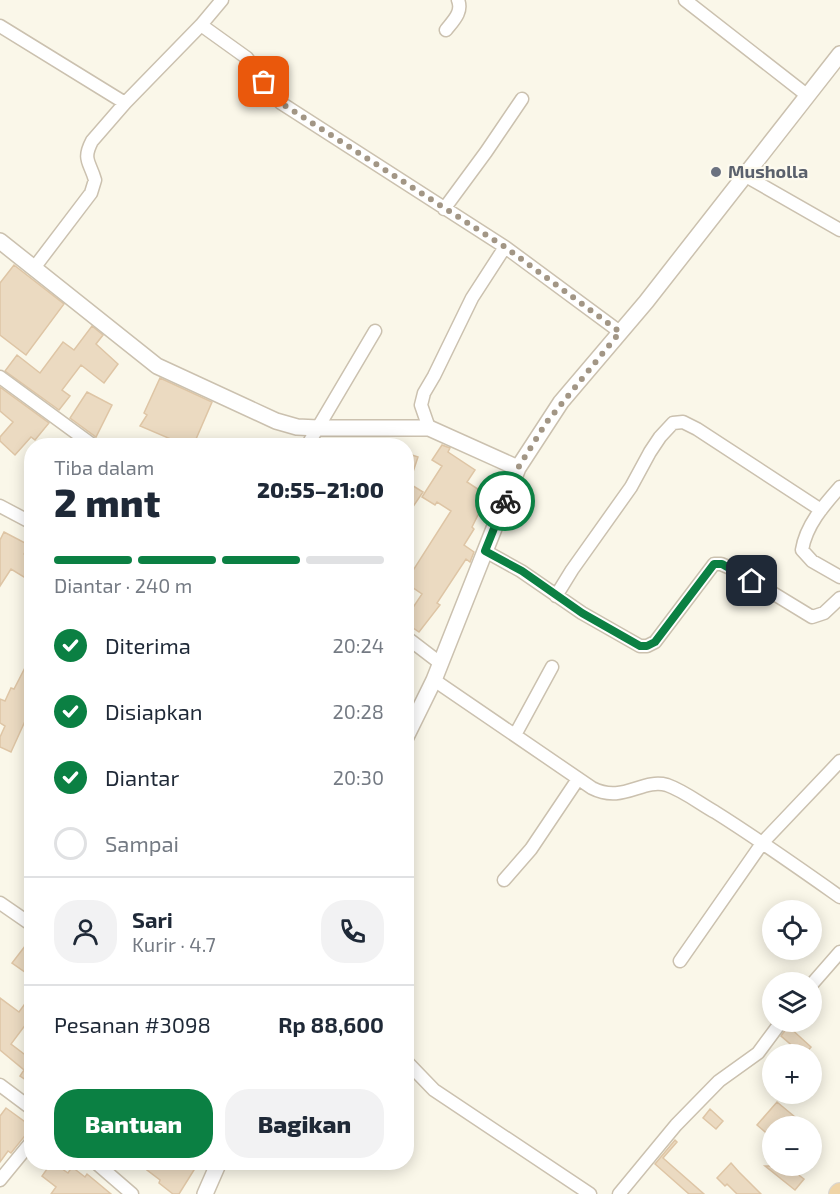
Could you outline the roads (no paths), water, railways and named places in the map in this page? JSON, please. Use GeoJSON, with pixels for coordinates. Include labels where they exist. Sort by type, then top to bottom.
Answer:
{"type":"FeatureCollection","features":[{"type":"Feature","properties":{"kind":"street"},"geometry":{"type":"LineString","coordinates":[[34,268],[91,193],[95,180],[87,161],[88,148],[92,141],[222,0]]}},
{"type":"Feature","properties":{"kind":"street"},"geometry":{"type":"LineString","coordinates":[[446,30],[459,12],[458,0]]}},
{"type":"Feature","properties":{"kind":"street"},"geometry":{"type":"LineString","coordinates":[[685,0],[808,96]]}},
{"type":"Feature","properties":{"kind":"street"},"geometry":{"type":"LineString","coordinates":[[201,25],[247,58],[273,96],[281,103],[505,247],[620,332]]}},
{"type":"Feature","properties":{"kind":"street"},"geometry":{"type":"LineString","coordinates":[[0,26],[125,103]]}},
{"type":"Feature","properties":{"kind":"street"},"geometry":{"type":"LineString","coordinates":[[414,721],[434,680],[518,468],[561,402],[710,221],[840,54]]}},
{"type":"Feature","properties":{"kind":"street"},"geometry":{"type":"LineString","coordinates":[[444,209],[522,99]]}},
{"type":"Feature","properties":{"kind":"street"},"geometry":{"type":"LineString","coordinates":[[744,175],[840,230]]}},
{"type":"Feature","properties":{"kind":"street"},"geometry":{"type":"LineString","coordinates":[[0,241],[157,366],[283,424],[318,428],[429,428],[518,468]]}},
{"type":"Feature","properties":{"kind":"street"},"geometry":{"type":"LineString","coordinates":[[429,428],[421,405],[424,393],[472,298],[505,247]]}},
{"type":"Feature","properties":{"kind":"street"},"geometry":{"type":"LineString","coordinates":[[312,438],[375,331]]}},
{"type":"Feature","properties":{"kind":"street"},"geometry":{"type":"LineString","coordinates":[[0,377],[83,438]]}},
{"type":"Feature","properties":{"kind":"street"},"geometry":{"type":"LineString","coordinates":[[556,596],[631,487],[660,436],[674,423],[683,422],[697,429],[821,510]]}},
{"type":"Feature","properties":{"kind":"street"},"geometry":{"type":"LineString","coordinates":[[840,487],[809,528],[802,550],[812,561],[840,576]]}},
{"type":"Feature","properties":{"kind":"street"},"geometry":{"type":"LineString","coordinates":[[0,506],[24,519]]}},
{"type":"Feature","properties":{"kind":"street"},"geometry":{"type":"LineString","coordinates":[[485,551],[522,571],[556,596],[623,638],[640,646],[647,646],[655,642],[714,564],[722,564],[735,570],[812,616],[824,614],[840,598]]}},
{"type":"Feature","properties":{"kind":"street"},"geometry":{"type":"LineString","coordinates":[[414,643],[440,663]]}},
{"type":"Feature","properties":{"kind":"street"},"geometry":{"type":"LineString","coordinates":[[515,735],[552,667]]}},
{"type":"Feature","properties":{"kind":"street"},"geometry":{"type":"LineString","coordinates":[[434,680],[578,780],[606,794],[628,792],[654,784],[668,786],[682,792],[763,842],[840,897]]}},
{"type":"Feature","properties":{"kind":"street"},"geometry":{"type":"LineString","coordinates":[[680,961],[763,842],[840,761]]}},
{"type":"Feature","properties":{"kind":"street"},"geometry":{"type":"LineString","coordinates":[[504,880],[531,849],[578,780]]}},
{"type":"Feature","properties":{"kind":"street"},"geometry":{"type":"LineString","coordinates":[[0,903],[24,920]]}},
{"type":"Feature","properties":{"kind":"street"},"geometry":{"type":"LineString","coordinates":[[822,973],[840,952]]}},
{"type":"Feature","properties":{"kind":"street"},"geometry":{"type":"LineString","coordinates":[[619,1194],[676,1125],[719,1081],[758,1053],[774,1032]]}},
{"type":"Feature","properties":{"kind":"street"},"geometry":{"type":"LineString","coordinates":[[414,1069],[434,1090],[590,1194]]}},
{"type":"Feature","properties":{"kind":"street"},"geometry":{"type":"LineString","coordinates":[[0,1085],[24,1103]]}},
{"type":"Feature","properties":{"kind":"street"},"geometry":{"type":"LineString","coordinates":[[0,1180],[24,1151]]}},
{"type":"Feature","properties":{"kind":"street"},"geometry":{"type":"LineString","coordinates":[[104,1170],[132,1194]]}},
{"type":"Feature","properties":{"kind":"street"},"geometry":{"type":"LineString","coordinates":[[205,1194],[216,1170]]}},
{"type":"Feature","properties":{"kind":"place","name":"Musholla"},"geometry":{"type":"Point","coordinates":[716,172]}}]}
